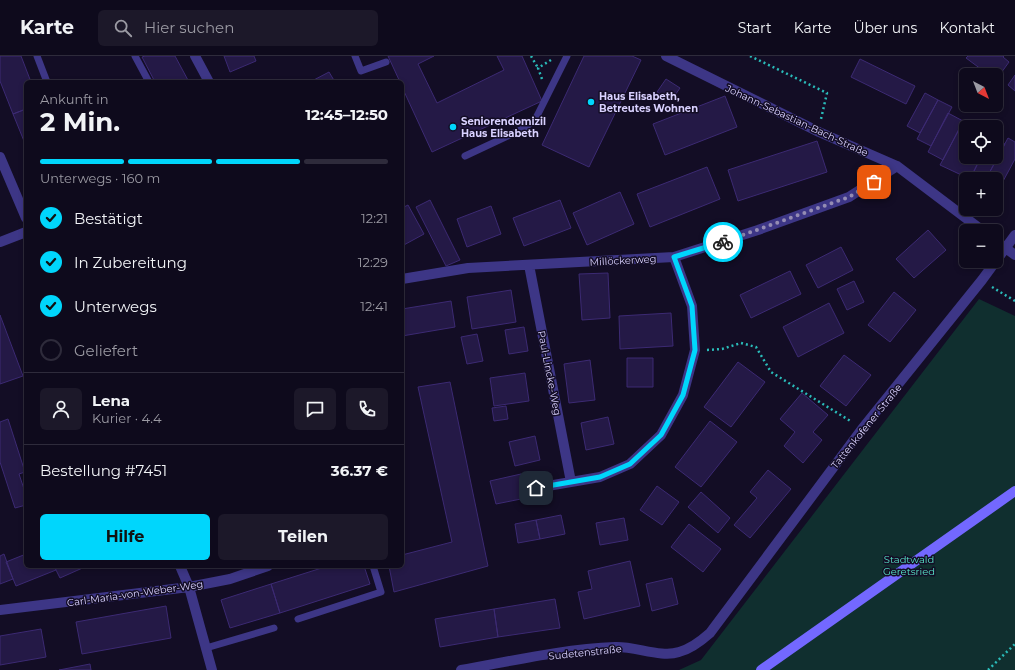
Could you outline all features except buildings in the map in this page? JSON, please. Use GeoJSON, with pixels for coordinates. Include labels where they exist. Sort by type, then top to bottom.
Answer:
{"type":"FeatureCollection","features":[{"type":"Feature","properties":{"kind":"main road"},"geometry":{"type":"LineString","coordinates":[[761,670],[1015,491]]}},
{"type":"Feature","properties":{"kind":"street"},"geometry":{"type":"LineString","coordinates":[[195,56],[208,80]]}},
{"type":"Feature","properties":{"kind":"street","name":"Johann-Sebastian-Bach-Straße"},"geometry":{"type":"LineString","coordinates":[[666,56],[819,132],[898,166],[974,224]]}},
{"type":"Feature","properties":{"kind":"street"},"geometry":{"type":"LineString","coordinates":[[0,158],[24,213]]}},
{"type":"Feature","properties":{"kind":"street","name":"Millöckerweg"},"geometry":{"type":"LineString","coordinates":[[404,279],[468,268],[674,257],[758,230],[849,197],[898,166]]}},
{"type":"Feature","properties":{"kind":"street"},"geometry":{"type":"LineString","coordinates":[[0,242],[24,233]]}},
{"type":"Feature","properties":{"kind":"street","name":"Tattenkofener Straße"},"geometry":{"type":"LineString","coordinates":[[722,620],[797,514],[862,429],[982,280],[1015,235]]}},
{"type":"Feature","properties":{"kind":"street"},"geometry":{"type":"LineString","coordinates":[[1003,246],[1015,255]]}},
{"type":"Feature","properties":{"kind":"street"},"geometry":{"type":"LineString","coordinates":[[536,488],[600,477],[630,464],[661,435],[683,395],[695,350],[692,306],[674,257]]}},
{"type":"Feature","properties":{"kind":"street","name":"Paul-Lincke-Weg"},"geometry":{"type":"LineString","coordinates":[[529,265],[571,482]]}},
{"type":"Feature","properties":{"kind":"street"},"geometry":{"type":"LineString","coordinates":[[181,568],[189,587],[212,670]]}},
{"type":"Feature","properties":{"kind":"street","name":"Carl-Maria-von-Weber-Weg"},"geometry":{"type":"LineString","coordinates":[[0,610],[189,587],[230,579],[262,568]]}},
{"type":"Feature","properties":{"kind":"street","name":"Sudetenstraße"},"geometry":{"type":"LineString","coordinates":[[461,670],[543,656],[616,647],[663,653],[678,653],[696,644],[710,633],[722,620]]}},
{"type":"Feature","properties":{"kind":"lane"},"geometry":{"type":"LineString","coordinates":[[36,56],[46,80]]}},
{"type":"Feature","properties":{"kind":"lane"},"geometry":{"type":"LineString","coordinates":[[135,56],[148,80]]}},
{"type":"Feature","properties":{"kind":"lane"},"geometry":{"type":"LineString","coordinates":[[355,56],[361,71],[386,62]]}},
{"type":"Feature","properties":{"kind":"lane"},"geometry":{"type":"LineString","coordinates":[[465,156],[526,128],[536,118],[567,56]]}},
{"type":"Feature","properties":{"kind":"lane"},"geometry":{"type":"LineString","coordinates":[[298,618],[381,592],[374,568]]}},
{"type":"Feature","properties":{"kind":"lane"},"geometry":{"type":"LineString","coordinates":[[206,648],[274,628]]}},
{"type":"Feature","properties":{"kind":"path"},"geometry":{"type":"LineString","coordinates":[[530,56],[538,68]]}},
{"type":"Feature","properties":{"kind":"path"},"geometry":{"type":"LineString","coordinates":[[750,56],[827,93],[819,132]]}},
{"type":"Feature","properties":{"kind":"path"},"geometry":{"type":"LineString","coordinates":[[982,280],[1000,293],[1015,301]]}},
{"type":"Feature","properties":{"kind":"path"},"geometry":{"type":"LineString","coordinates":[[695,350],[722,349],[741,343],[756,346],[771,372],[801,389],[862,429]]}},
{"type":"Feature","properties":{"kind":"path"},"geometry":{"type":"LineString","coordinates":[[988,670],[1015,644]]}},
{"type":"Feature","properties":{"kind":"green space","name":"Stadtwald Geretsried"},"geometry":{"type":"Polygon","coordinates":[[[979,299],[1015,316],[1015,670],[679,670],[701,660],[979,299]]]}},
{"type":"Feature","properties":{"kind":"way so far"},"geometry":{"type":"LineString","coordinates":[[723,242],[849,197],[874,182]]}},
{"type":"Feature","properties":{"kind":"place","name":"Haus Elisabeth, Betreutes Wohnen"},"geometry":{"type":"Point","coordinates":[591,102]}},
{"type":"Feature","properties":{"kind":"place","name":"Seniorendomizil Haus Elisabeth"},"geometry":{"type":"Point","coordinates":[453,127]}},
{"type":"Feature","properties":{"kind":"route"},"geometry":{"type":"LineString","coordinates":[[536,488],[600,477],[630,464],[661,435],[683,395],[695,350],[692,306],[674,257],[723,242]]}}]}
